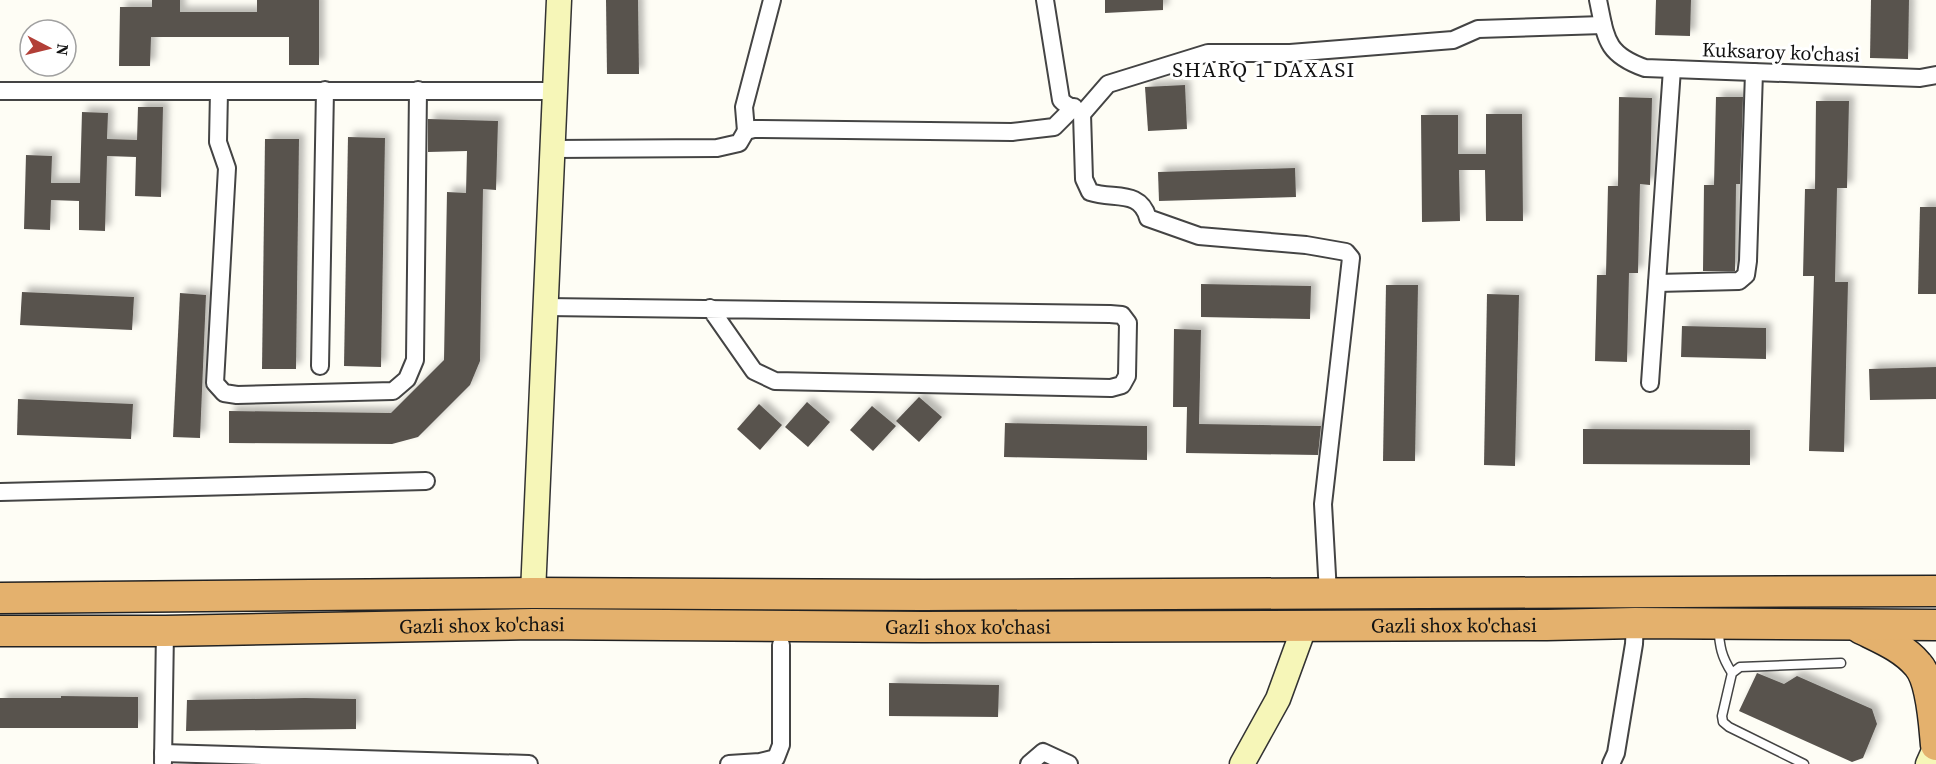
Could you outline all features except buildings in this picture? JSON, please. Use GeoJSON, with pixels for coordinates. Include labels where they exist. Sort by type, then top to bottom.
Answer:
{"type":"FeatureCollection","features":[{"type":"Feature","properties":{"kind":"highway"},"geometry":{"type":"LineString","coordinates":[[1900,591],[1936,577]]}},
{"type":"Feature","properties":{"kind":"highway","name":"Gazli shox ko'chasi"},"geometry":{"type":"LineString","coordinates":[[0,598],[533,593],[935,595],[1936,591]]}},
{"type":"Feature","properties":{"kind":"highway","name":"Gazli shox ko'chasi"},"geometry":{"type":"LineString","coordinates":[[0,631],[165,631],[533,624],[910,627],[1635,623],[1936,625]]}},
{"type":"Feature","properties":{"kind":"highway"},"geometry":{"type":"LineString","coordinates":[[1854,625],[1891,643],[1919,666],[1930,696],[1936,746]]}},
{"type":"Feature","properties":{"kind":"street"},"geometry":{"type":"LineString","coordinates":[[533,593],[559,0]]}},
{"type":"Feature","properties":{"kind":"street"},"geometry":{"type":"LineString","coordinates":[[554,149],[717,148],[739,143],[746,131],[744,107],[772,0]]}},
{"type":"Feature","properties":{"kind":"street"},"geometry":{"type":"LineString","coordinates":[[1045,0],[1061,100],[1065,105],[1078,110]]}},
{"type":"Feature","properties":{"kind":"street"},"geometry":{"type":"LineString","coordinates":[[746,131],[754,129],[1012,132],[1054,127],[1108,84],[1208,53],[1290,53],[1453,40],[1478,29],[1603,25],[1598,0]]}},
{"type":"Feature","properties":{"kind":"street","name":"Kuksaroy ko'chasi"},"geometry":{"type":"LineString","coordinates":[[1603,25],[1606,40],[1625,61],[1645,68],[1920,78],[1936,75]]}},
{"type":"Feature","properties":{"kind":"street"},"geometry":{"type":"LineString","coordinates":[[1650,383],[1672,69]]}},
{"type":"Feature","properties":{"kind":"street"},"geometry":{"type":"LineString","coordinates":[[1657,283],[1739,281],[1746,275],[1749,249],[1754,72]]}},
{"type":"Feature","properties":{"kind":"street"},"geometry":{"type":"LineString","coordinates":[[320,366],[325,90]]}},
{"type":"Feature","properties":{"kind":"street"},"geometry":{"type":"LineString","coordinates":[[219,91],[218,142],[227,168],[215,383],[224,393],[237,395],[393,391],[407,379],[415,360],[418,90]]}},
{"type":"Feature","properties":{"kind":"street"},"geometry":{"type":"LineString","coordinates":[[0,92],[556,91]]}},
{"type":"Feature","properties":{"kind":"street"},"geometry":{"type":"LineString","coordinates":[[1078,110],[1084,179],[1090,192],[1102,196],[1134,198],[1145,208],[1148,218],[1200,236],[1306,245],[1346,252],[1352,258],[1323,504],[1328,593]]}},
{"type":"Feature","properties":{"kind":"street"},"geometry":{"type":"LineString","coordinates":[[546,307],[710,308],[1122,315],[1128,323],[1127,376],[1122,385],[1111,388],[775,381],[754,371],[710,308]]}},
{"type":"Feature","properties":{"kind":"street"},"geometry":{"type":"LineString","coordinates":[[0,492],[426,481]]}},
{"type":"Feature","properties":{"kind":"street"},"geometry":{"type":"LineString","coordinates":[[1611,764],[1616,753],[1634,644],[1635,623]]}},
{"type":"Feature","properties":{"kind":"street"},"geometry":{"type":"LineString","coordinates":[[1242,764],[1278,699],[1305,625]]}},
{"type":"Feature","properties":{"kind":"street"},"geometry":{"type":"LineString","coordinates":[[165,631],[163,758],[529,764]]}},
{"type":"Feature","properties":{"kind":"street"},"geometry":{"type":"LineString","coordinates":[[729,764],[760,762],[776,758],[780,745],[781,645]]}},
{"type":"Feature","properties":{"kind":"street"},"geometry":{"type":"LineString","coordinates":[[1928,764],[1936,746]]}},
{"type":"Feature","properties":{"kind":"street"},"geometry":{"type":"LineString","coordinates":[[1029,764],[1043,752],[1069,764]]}},
{"type":"Feature","properties":{"kind":"lane"},"geometry":{"type":"LineString","coordinates":[[1718,624],[1720,650],[1732,673]]}},
{"type":"Feature","properties":{"kind":"lane"},"geometry":{"type":"LineString","coordinates":[[1804,764],[1723,722],[1722,716],[1732,673],[1740,667],[1841,663]]}},
{"type":"Feature","properties":{"kind":"district","name":"SHARQ 1 DAXASI"},"geometry":{"type":"Point","coordinates":[1264,69]}}]}
